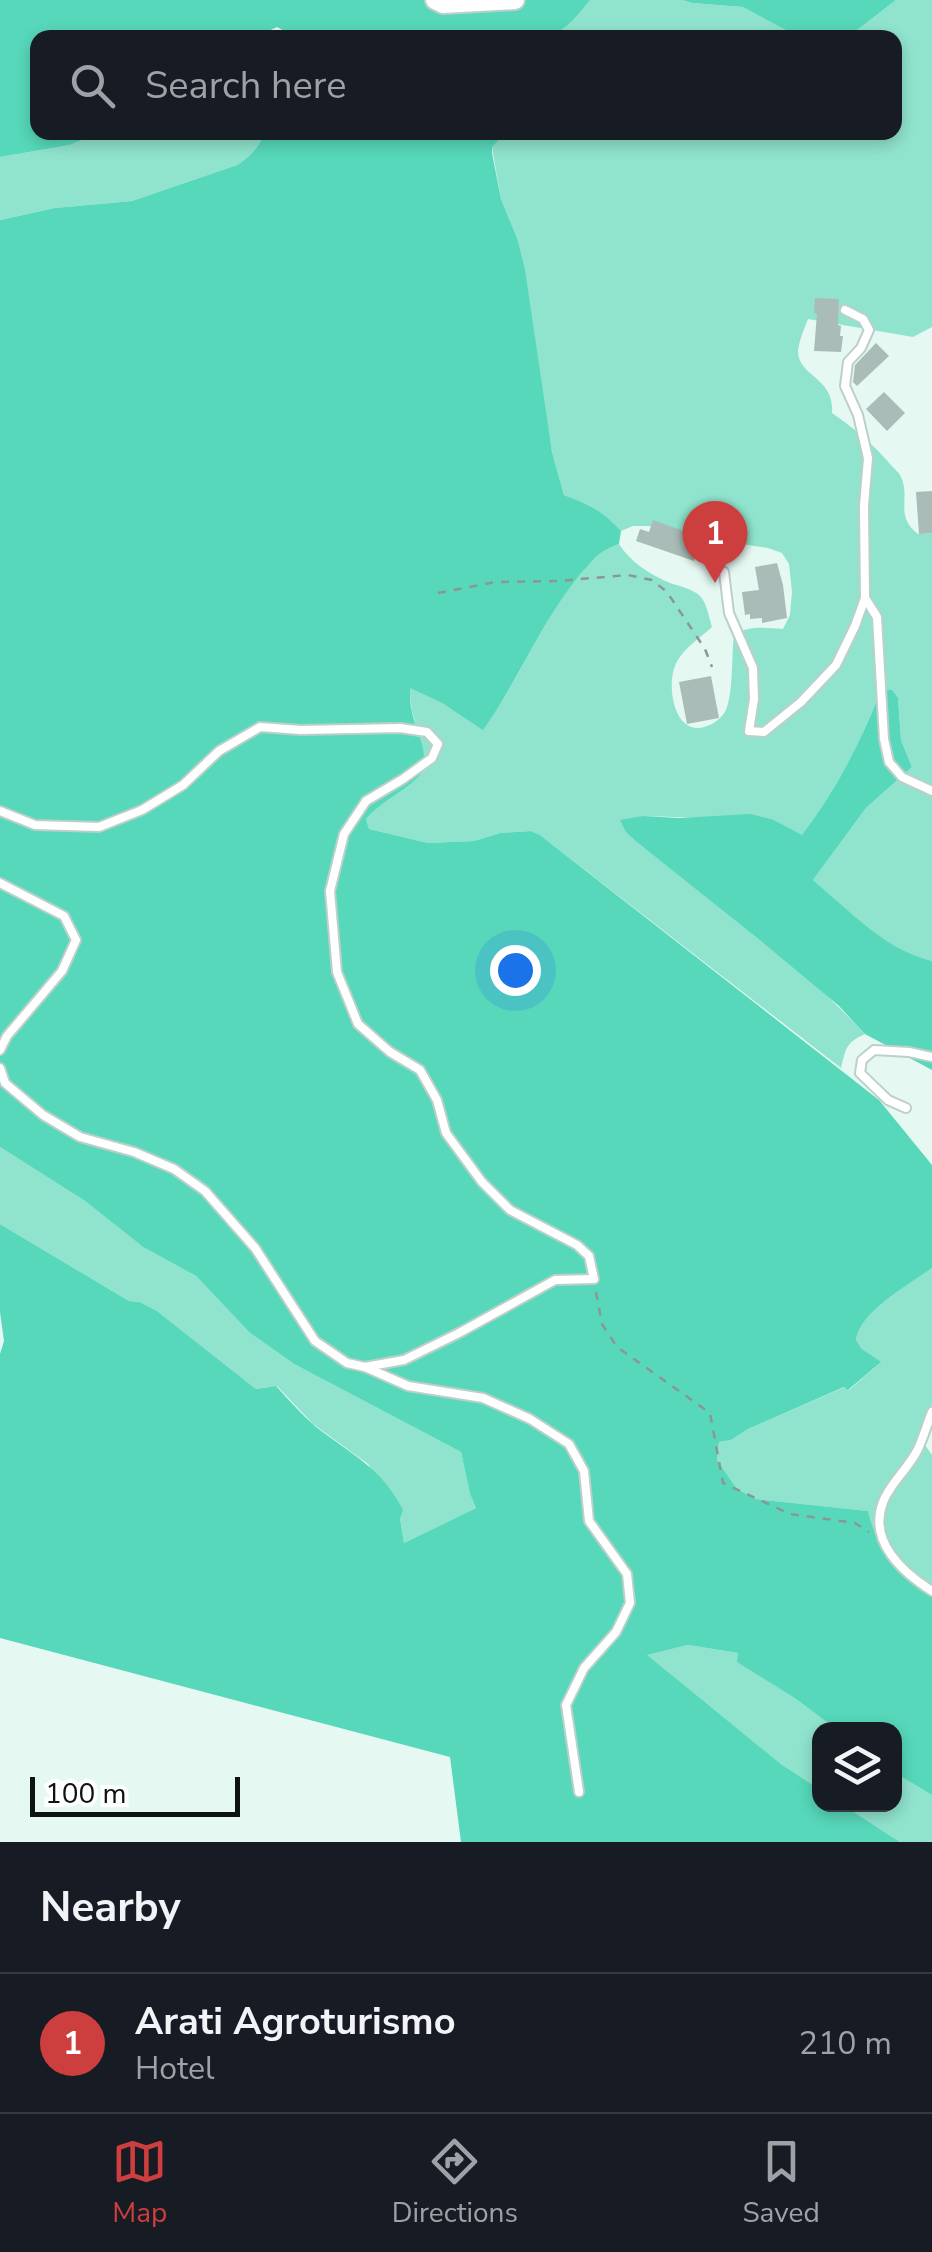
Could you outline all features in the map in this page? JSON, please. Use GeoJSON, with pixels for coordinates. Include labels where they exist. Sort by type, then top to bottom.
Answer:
{"type":"FeatureCollection","features":[{"type":"Feature","properties":{"kind":"street"},"geometry":{"type":"LineString","coordinates":[[435,0],[443,4],[515,0]]}},
{"type":"Feature","properties":{"kind":"lane"},"geometry":{"type":"LineString","coordinates":[[724,572],[729,612],[753,668],[749,731],[764,732],[802,702],[836,666],[865,598],[868,458],[858,415],[845,386],[848,362],[861,348],[869,330],[863,319],[845,310]]}},
{"type":"Feature","properties":{"kind":"lane"},"geometry":{"type":"LineString","coordinates":[[865,598],[876,616],[889,762],[902,778],[932,791]]}},
{"type":"Feature","properties":{"kind":"lane"},"geometry":{"type":"LineString","coordinates":[[0,811],[35,825],[98,828],[142,810],[184,785],[218,751],[260,727],[400,728],[427,732],[438,744],[432,758],[366,802],[344,834],[330,891],[337,972],[358,1024],[390,1052],[420,1070],[437,1100],[446,1133],[482,1182],[510,1210],[577,1244],[589,1256],[594,1279],[555,1280],[404,1360],[365,1367]]}},
{"type":"Feature","properties":{"kind":"lane"},"geometry":{"type":"LineString","coordinates":[[0,883],[64,916],[76,940],[62,970],[7,1036],[0,1050]]}},
{"type":"Feature","properties":{"kind":"lane"},"geometry":{"type":"LineString","coordinates":[[906,1108],[888,1100],[860,1074],[862,1060],[874,1050],[932,1057]]}},
{"type":"Feature","properties":{"kind":"lane"},"geometry":{"type":"LineString","coordinates":[[0,1068],[4,1082],[42,1116],[80,1137],[134,1152],[174,1169],[205,1191],[255,1248],[316,1341],[346,1363],[408,1386],[483,1398],[530,1419],[568,1444],[584,1471],[588,1521],[627,1574],[630,1603],[616,1632],[584,1668],[566,1706],[579,1792]]}},
{"type":"Feature","properties":{"kind":"lane"},"geometry":{"type":"LineString","coordinates":[[932,1412],[917,1452],[883,1500],[877,1524],[887,1551],[932,1591]]}},
{"type":"Feature","properties":{"kind":"path"},"geometry":{"type":"LineString","coordinates":[[438,593],[494,582],[644,577],[667,592],[705,649],[712,667]]}},
{"type":"Feature","properties":{"kind":"path"},"geometry":{"type":"LineString","coordinates":[[594,1279],[602,1324],[617,1347],[710,1413],[722,1483],[790,1514],[855,1523],[887,1551]]}},
{"type":"Feature","properties":{"kind":"green space"},"geometry":{"type":"Polygon","coordinates":[[[0,0],[590,0],[560,30],[277,27],[30,30],[30,140],[82,140],[0,157],[0,0]]]}},
{"type":"Feature","properties":{"kind":"green space"},"geometry":{"type":"Polygon","coordinates":[[[590,0],[682,0],[743,7],[787,30],[560,30],[590,0]]]}},
{"type":"Feature","properties":{"kind":"green space"},"geometry":{"type":"Polygon","coordinates":[[[682,0],[896,0],[857,30],[786,30],[743,7],[682,0]]]}},
{"type":"Feature","properties":{"kind":"green space"},"geometry":{"type":"Polygon","coordinates":[[[896,0],[932,0],[932,327],[913,337],[808,319],[798,351],[804,367],[828,392],[832,413],[871,444],[900,475],[905,514],[911,527],[918,534],[932,533],[932,961],[883,939],[813,880],[866,808],[912,767],[901,740],[898,698],[880,693],[846,767],[802,836],[774,820],[643,816],[638,843],[784,958],[865,1034],[847,1047],[841,1068],[540,835],[531,831],[500,833],[474,841],[428,843],[369,829],[366,819],[376,807],[417,778],[424,755],[409,687],[483,729],[562,599],[593,560],[608,549],[619,544],[642,567],[663,580],[694,591],[704,603],[712,627],[682,655],[672,675],[676,709],[687,725],[707,726],[725,712],[734,635],[751,628],[783,629],[790,615],[792,592],[789,564],[782,553],[649,526],[621,531],[595,509],[564,495],[552,452],[517,238],[501,199],[492,147],[498,140],[902,140],[902,30],[857,30],[896,0]]]}},
{"type":"Feature","properties":{"kind":"green space"},"geometry":{"type":"Polygon","coordinates":[[[82,140],[262,140],[237,165],[132,201],[55,208],[0,220],[0,157],[82,140]]]}},
{"type":"Feature","properties":{"kind":"green space"},"geometry":{"type":"Polygon","coordinates":[[[262,140],[498,140],[492,153],[501,199],[525,270],[552,452],[564,495],[595,509],[621,531],[619,544],[596,557],[561,600],[483,730],[410,688],[424,764],[416,779],[366,819],[369,829],[428,843],[474,841],[500,833],[531,831],[540,835],[879,1100],[932,1165],[932,1268],[876,1309],[859,1329],[856,1340],[881,1362],[848,1390],[844,1387],[731,1440],[719,1442],[717,1460],[737,1489],[756,1499],[868,1511],[883,1546],[910,1572],[932,1586],[932,1795],[902,1777],[902,1722],[827,1722],[737,1662],[738,1653],[688,1645],[647,1655],[781,1764],[812,1784],[812,1812],[854,1812],[900,1842],[461,1842],[450,1757],[0,1638],[0,1354],[4,1341],[0,1312],[0,1224],[129,1301],[157,1311],[256,1389],[276,1386],[316,1427],[385,1483],[403,1510],[400,1518],[404,1543],[476,1508],[461,1452],[294,1364],[250,1333],[196,1276],[143,1247],[85,1201],[0,1147],[0,220],[55,208],[132,201],[237,165],[262,140]]]}},
{"type":"Feature","properties":{"kind":"green space"},"geometry":{"type":"Polygon","coordinates":[[[883,690],[892,690],[898,698],[901,740],[912,767],[866,808],[813,880],[883,938],[932,961],[932,1070],[865,1034],[839,1006],[638,843],[620,820],[751,814],[774,820],[802,835],[846,767],[883,690]]]}},
{"type":"Feature","properties":{"kind":"green space"},"geometry":{"type":"Polygon","coordinates":[[[0,1147],[85,1201],[143,1247],[196,1276],[250,1333],[294,1364],[461,1452],[476,1508],[404,1543],[400,1518],[368,1464],[313,1424],[277,1386],[256,1389],[157,1311],[129,1301],[0,1224],[0,1147]]]}},
{"type":"Feature","properties":{"kind":"green space"},"geometry":{"type":"Polygon","coordinates":[[[932,1268],[932,1405],[921,1430],[932,1455],[932,1586],[910,1572],[883,1546],[867,1511],[756,1499],[737,1489],[717,1460],[719,1442],[845,1387],[849,1390],[880,1363],[856,1340],[859,1329],[876,1309],[932,1268]]]}},
{"type":"Feature","properties":{"kind":"green space"},"geometry":{"type":"Polygon","coordinates":[[[688,1645],[738,1653],[827,1722],[812,1722],[812,1784],[781,1764],[646,1655],[688,1645]]]}},
{"type":"Feature","properties":{"kind":"green space"},"geometry":{"type":"Polygon","coordinates":[[[902,1777],[932,1795],[932,1842],[900,1842],[854,1812],[902,1812],[902,1777]]]}},
{"type":"Feature","properties":{"kind":"building"},"geometry":{"type":"Polygon","coordinates":[[[815,298],[839,299],[841,352],[814,351],[815,298]]]}},
{"type":"Feature","properties":{"kind":"building"},"geometry":{"type":"Polygon","coordinates":[[[876,343],[889,356],[857,386],[853,382],[855,365],[876,343]]]}},
{"type":"Feature","properties":{"kind":"building"},"geometry":{"type":"Polygon","coordinates":[[[884,392],[905,413],[887,431],[866,409],[884,392]]]}},
{"type":"Feature","properties":{"kind":"building"},"geometry":{"type":"Polygon","coordinates":[[[932,491],[932,533],[919,534],[916,492],[932,491]]]}},
{"type":"Feature","properties":{"kind":"building"},"geometry":{"type":"Polygon","coordinates":[[[653,520],[703,538],[694,561],[636,541],[640,529],[649,532],[653,520]]]}},
{"type":"Feature","properties":{"kind":"building"},"geometry":{"type":"Polygon","coordinates":[[[777,563],[787,618],[762,623],[762,618],[750,619],[750,614],[745,615],[742,592],[759,590],[755,567],[777,563]]]}},
{"type":"Feature","properties":{"kind":"building"},"geometry":{"type":"Polygon","coordinates":[[[711,676],[719,718],[687,724],[679,682],[711,676]]]}},
{"type":"Feature","properties":{"kind":"place","name":"Arati Agroturismo"},"geometry":{"type":"Point","coordinates":[715,583]}}]}
